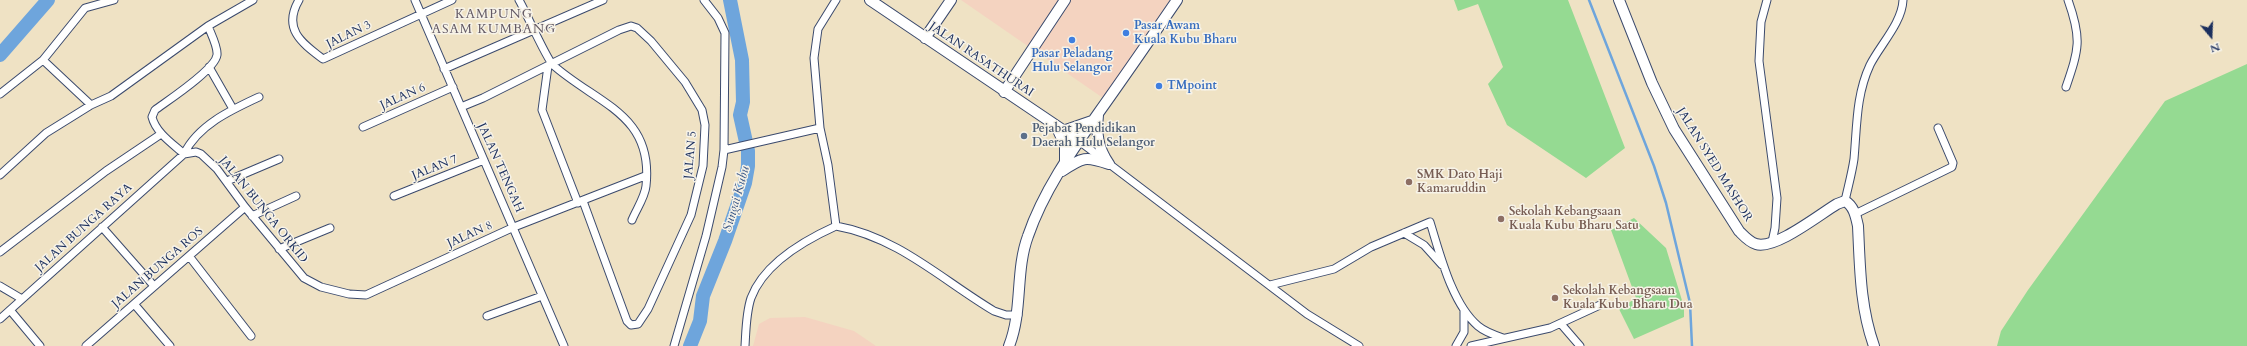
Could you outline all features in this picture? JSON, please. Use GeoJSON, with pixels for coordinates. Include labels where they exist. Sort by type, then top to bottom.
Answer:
{"type":"FeatureCollection","features":[{"type":"Feature","properties":{"kind":"street"},"geometry":{"type":"LineString","coordinates":[[0,94],[43,60],[85,8],[114,0]]}},
{"type":"Feature","properties":{"kind":"street"},"geometry":{"type":"LineString","coordinates":[[0,175],[46,133],[91,105],[111,96],[208,26],[254,0]]}},
{"type":"Feature","properties":{"kind":"street","name":"JALAN 3"},"geometry":{"type":"LineString","coordinates":[[299,0],[292,19],[294,30],[302,44],[323,60],[420,13],[452,0]]}},
{"type":"Feature","properties":{"kind":"street","name":"JALAN TENGAH"},"geometry":{"type":"LineString","coordinates":[[415,0],[444,69],[462,106],[564,346]]}},
{"type":"Feature","properties":{"kind":"street"},"geometry":{"type":"LineString","coordinates":[[519,0],[550,65],[597,96],[634,127],[641,140],[648,162],[648,169],[645,176],[646,188],[632,220]]}},
{"type":"Feature","properties":{"kind":"street"},"geometry":{"type":"LineString","coordinates":[[444,69],[535,31],[603,0]]}},
{"type":"Feature","properties":{"kind":"street"},"geometry":{"type":"LineString","coordinates":[[674,346],[706,236],[724,150],[724,33],[718,18],[704,0]]}},
{"type":"Feature","properties":{"kind":"street"},"geometry":{"type":"LineString","coordinates":[[836,0],[818,29],[814,58],[820,128],[828,165],[836,226]]}},
{"type":"Feature","properties":{"kind":"street","name":"JALAN RASATHURAI"},"geometry":{"type":"LineString","coordinates":[[870,0],[1078,141]]}},
{"type":"Feature","properties":{"kind":"street"},"geometry":{"type":"LineString","coordinates":[[925,38],[951,0]]}},
{"type":"Feature","properties":{"kind":"street"},"geometry":{"type":"LineString","coordinates":[[1004,92],[1065,0]]}},
{"type":"Feature","properties":{"kind":"street"},"geometry":{"type":"LineString","coordinates":[[1009,346],[1018,315],[1022,260],[1027,238],[1041,205],[1078,141],[1177,0]]}},
{"type":"Feature","properties":{"kind":"street","name":"JALAN SYED MASHOR"},"geometry":{"type":"LineString","coordinates":[[1619,0],[1652,83],[1674,129],[1739,231],[1749,241],[1756,244],[1772,242],[1837,204],[1845,201]]}},
{"type":"Feature","properties":{"kind":"street"},"geometry":{"type":"LineString","coordinates":[[1767,0],[1761,22],[1759,61],[1777,198],[1776,228],[1772,242]]}},
{"type":"Feature","properties":{"kind":"street"},"geometry":{"type":"LineString","coordinates":[[1874,346],[1868,329],[1862,300],[1858,226],[1855,214],[1849,203],[1845,201],[1854,160],[1858,103],[1861,86],[1870,65],[1900,14],[1902,0]]}},
{"type":"Feature","properties":{"kind":"street"},"geometry":{"type":"LineString","coordinates":[[2066,88],[2078,46],[2078,31],[2068,0]]}},
{"type":"Feature","properties":{"kind":"street"},"geometry":{"type":"LineString","coordinates":[[184,154],[161,134],[153,121],[152,114],[209,67],[217,56],[208,26]]}},
{"type":"Feature","properties":{"kind":"street","name":"JALAN 5"},"geometry":{"type":"LineString","coordinates":[[462,106],[550,65],[619,30],[634,27],[651,41],[685,82],[702,110],[705,150],[700,183],[691,215],[648,310],[638,324],[631,325],[627,321],[581,202]]}},
{"type":"Feature","properties":{"kind":"street"},"geometry":{"type":"LineString","coordinates":[[43,60],[91,105]]}},
{"type":"Feature","properties":{"kind":"street"},"geometry":{"type":"LineString","coordinates":[[550,65],[542,110],[581,202]]}},
{"type":"Feature","properties":{"kind":"street"},"geometry":{"type":"LineString","coordinates":[[209,67],[233,109]]}},
{"type":"Feature","properties":{"kind":"street","name":"JALAN 6"},"geometry":{"type":"LineString","coordinates":[[363,127],[453,87]]}},
{"type":"Feature","properties":{"kind":"street","name":"JALAN BUNGA RAYA"},"geometry":{"type":"LineString","coordinates":[[0,319],[184,154],[192,138],[233,109],[260,97]]}},
{"type":"Feature","properties":{"kind":"street"},"geometry":{"type":"LineString","coordinates":[[1065,163],[1065,145],[1060,129],[1095,118]]}},
{"type":"Feature","properties":{"kind":"street"},"geometry":{"type":"LineString","coordinates":[[1095,118],[1096,137],[1101,152],[1109,164]]}},
{"type":"Feature","properties":{"kind":"street"},"geometry":{"type":"LineString","coordinates":[[724,150],[820,128]]}},
{"type":"Feature","properties":{"kind":"street"},"geometry":{"type":"LineString","coordinates":[[1855,214],[1952,167],[1953,163],[1938,128]]}},
{"type":"Feature","properties":{"kind":"street"},"geometry":{"type":"LineString","coordinates":[[0,252],[106,171],[161,134]]}},
{"type":"Feature","properties":{"kind":"street"},"geometry":{"type":"LineString","coordinates":[[1078,141],[1307,314],[1359,346]]}},
{"type":"Feature","properties":{"kind":"street","name":"JALAN BUNGA ORKID"},"geometry":{"type":"LineString","coordinates":[[184,154],[196,152],[201,154],[227,181],[278,249],[304,278]]}},
{"type":"Feature","properties":{"kind":"street"},"geometry":{"type":"LineString","coordinates":[[1059,173],[1082,158],[1088,157],[1109,164]]}},
{"type":"Feature","properties":{"kind":"street"},"geometry":{"type":"LineString","coordinates":[[227,181],[279,159]]}},
{"type":"Feature","properties":{"kind":"street","name":"JALAN 7"},"geometry":{"type":"LineString","coordinates":[[394,196],[484,160]]}},
{"type":"Feature","properties":{"kind":"street","name":"JALAN 8"},"geometry":{"type":"LineString","coordinates":[[304,278],[321,287],[349,294],[366,295],[514,227],[645,176]]}},
{"type":"Feature","properties":{"kind":"street"},"geometry":{"type":"LineString","coordinates":[[252,216],[296,196]]}},
{"type":"Feature","properties":{"kind":"street","name":"JALAN BUNGA ROS"},"geometry":{"type":"LineString","coordinates":[[86,346],[245,207]]}},
{"type":"Feature","properties":{"kind":"street"},"geometry":{"type":"LineString","coordinates":[[1270,285],[1334,269],[1371,247],[1430,222],[1444,268],[1464,309],[1477,325],[1503,338]]}},
{"type":"Feature","properties":{"kind":"street"},"geometry":{"type":"LineString","coordinates":[[744,346],[746,320],[751,298],[766,275],[774,265],[804,243],[836,226],[871,234],[915,257],[994,311],[1006,315],[1018,315]]}},
{"type":"Feature","properties":{"kind":"street"},"geometry":{"type":"LineString","coordinates":[[102,227],[154,286]]}},
{"type":"Feature","properties":{"kind":"street"},"geometry":{"type":"LineString","coordinates":[[278,249],[330,228]]}},
{"type":"Feature","properties":{"kind":"street"},"geometry":{"type":"LineString","coordinates":[[1404,233],[1424,245],[1444,268]]}},
{"type":"Feature","properties":{"kind":"street"},"geometry":{"type":"LineString","coordinates":[[189,256],[252,336]]}},
{"type":"Feature","properties":{"kind":"street"},"geometry":{"type":"LineString","coordinates":[[0,286],[22,298]]}},
{"type":"Feature","properties":{"kind":"street"},"geometry":{"type":"LineString","coordinates":[[487,316],[542,296]]}},
{"type":"Feature","properties":{"kind":"street"},"geometry":{"type":"LineString","coordinates":[[135,304],[170,346]]}},
{"type":"Feature","properties":{"kind":"street"},"geometry":{"type":"LineString","coordinates":[[1471,346],[1561,324],[1600,305]]}},
{"type":"Feature","properties":{"kind":"street"},"geometry":{"type":"LineString","coordinates":[[1456,346],[1464,332],[1464,309]]}},
{"type":"Feature","properties":{"kind":"street"},"geometry":{"type":"LineString","coordinates":[[10,310],[40,346]]}},
{"type":"Feature","properties":{"kind":"street"},"geometry":{"type":"LineString","coordinates":[[1561,324],[1580,346]]}},
{"type":"Feature","properties":{"kind":"shaded area"},"geometry":{"type":"Polygon","coordinates":[[[961,0],[1170,0],[1103,98],[961,0]]]}},
{"type":"Feature","properties":{"kind":"shaded area"},"geometry":{"type":"Polygon","coordinates":[[[805,317],[854,331],[876,346],[753,346],[759,324],[770,318],[805,317]]]}},
{"type":"Feature","properties":{"kind":"green space"},"geometry":{"type":"Polygon","coordinates":[[[1454,0],[1568,0],[1625,148],[1586,178],[1507,125],[1488,84],[1503,67],[1478,4],[1458,11],[1454,0]]]}},
{"type":"Feature","properties":{"kind":"green space"},"geometry":{"type":"Polygon","coordinates":[[[2247,64],[2247,346],[1997,346],[2001,331],[2028,290],[2165,101],[2247,64]]]}},
{"type":"Feature","properties":{"kind":"green space"},"geometry":{"type":"Polygon","coordinates":[[[1634,218],[1666,248],[1684,307],[1684,317],[1634,339],[1619,309],[1636,298],[1611,230],[1634,218]]]}},
{"type":"Feature","properties":{"kind":"waterway"},"geometry":{"type":"LineString","coordinates":[[0,55],[48,0]]}},
{"type":"Feature","properties":{"kind":"waterway","name":"Sungai Kubu"},"geometry":{"type":"LineString","coordinates":[[690,346],[700,321],[703,296],[725,241],[745,183],[748,166],[748,151],[740,115],[743,102],[742,60],[730,0]]}},
{"type":"Feature","properties":{"kind":"waterway"},"geometry":{"type":"LineString","coordinates":[[1589,0],[1654,166],[1666,203],[1690,303],[1692,346]]}},
{"type":"Feature","properties":{"kind":"place","name":"Pasar Awam Kuala Kubu Bharu"},"geometry":{"type":"Point","coordinates":[1126,33]}},
{"type":"Feature","properties":{"kind":"place","name":"Pasar Peladang Hulu Selangor"},"geometry":{"type":"Point","coordinates":[1072,40]}},
{"type":"Feature","properties":{"kind":"place","name":"TMpoint"},"geometry":{"type":"Point","coordinates":[1159,86]}},
{"type":"Feature","properties":{"kind":"place","name":"Pejabat Pendidikan Daerah Hulu Selangor"},"geometry":{"type":"Point","coordinates":[1024,136]}},
{"type":"Feature","properties":{"kind":"place","name":"SMK Dato Haji Kamaruddin"},"geometry":{"type":"Point","coordinates":[1409,182]}},
{"type":"Feature","properties":{"kind":"place","name":"Sekolah Kebangsaan Kuala Kubu Bharu Satu"},"geometry":{"type":"Point","coordinates":[1501,219]}},
{"type":"Feature","properties":{"kind":"place","name":"Sekolah Kebangsaan Kuala Kubu Bharu Dua"},"geometry":{"type":"Point","coordinates":[1555,298]}},
{"type":"Feature","properties":{"kind":"district","name":"KAMPUNG ASAM KUMBANG"},"geometry":{"type":"Point","coordinates":[494,22]}}]}
